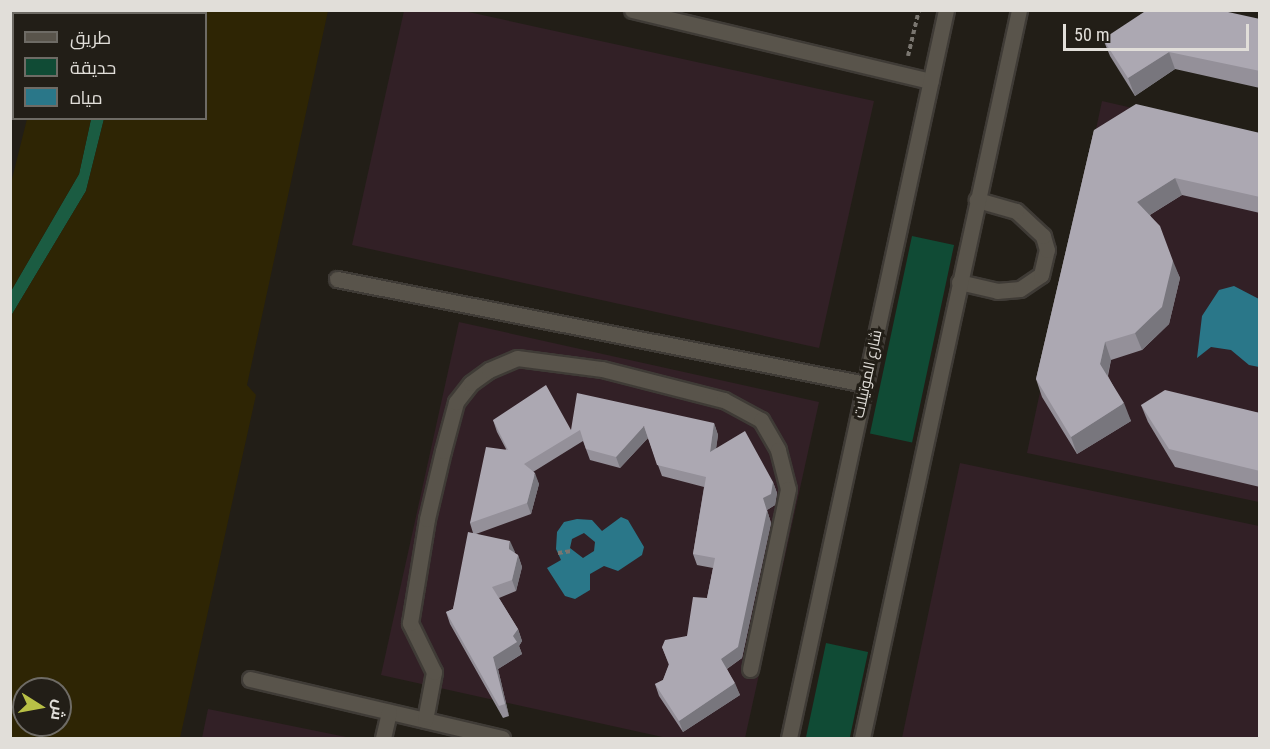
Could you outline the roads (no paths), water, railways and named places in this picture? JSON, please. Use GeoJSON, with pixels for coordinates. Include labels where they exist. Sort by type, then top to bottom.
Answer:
{"type":"FeatureCollection","features":[{"type":"Feature","properties":{"kind":"street"},"geometry":{"type":"LineString","coordinates":[[632,10],[931,81]]}},
{"type":"Feature","properties":{"kind":"street","name":"شارع الموتيلات"},"geometry":{"type":"LineString","coordinates":[[789,738],[946,10]]}},
{"type":"Feature","properties":{"kind":"street"},"geometry":{"type":"LineString","coordinates":[[862,738],[1018,10]]}},
{"type":"Feature","properties":{"kind":"street"},"geometry":{"type":"LineString","coordinates":[[959,282],[997,291],[1020,289],[1041,274],[1047,250],[1043,236],[1029,220],[1016,211],[977,200]]}},
{"type":"Feature","properties":{"kind":"street"},"geometry":{"type":"LineString","coordinates":[[337,279],[866,384]]}},
{"type":"Feature","properties":{"kind":"street"},"geometry":{"type":"LineString","coordinates":[[425,720],[434,672],[410,623],[423,540],[443,451],[456,402],[466,389],[489,370],[517,358],[602,369],[724,400],[761,420],[778,450],[788,489],[750,669]]}},
{"type":"Feature","properties":{"kind":"street"},"geometry":{"type":"LineString","coordinates":[[250,679],[502,738]]}},
{"type":"Feature","properties":{"kind":"street"},"geometry":{"type":"LineString","coordinates":[[382,738],[389,712]]}},
{"type":"Feature","properties":{"kind":"water"},"geometry":{"type":"Polygon","coordinates":[[[1234,286],[1259,299],[1259,367],[1249,365],[1231,350],[1211,347],[1197,358],[1202,316],[1219,290],[1234,286]]]}},
{"type":"Feature","properties":{"kind":"water"},"geometry":{"type":"Polygon","coordinates":[[[621,517],[628,520],[644,547],[642,555],[618,571],[604,566],[590,574],[590,590],[575,599],[565,596],[547,568],[561,560],[556,549],[557,532],[564,522],[577,519],[592,520],[602,531],[621,517]],[[584,533],[572,539],[570,548],[583,558],[594,551],[595,542],[584,533]]]}}]}
